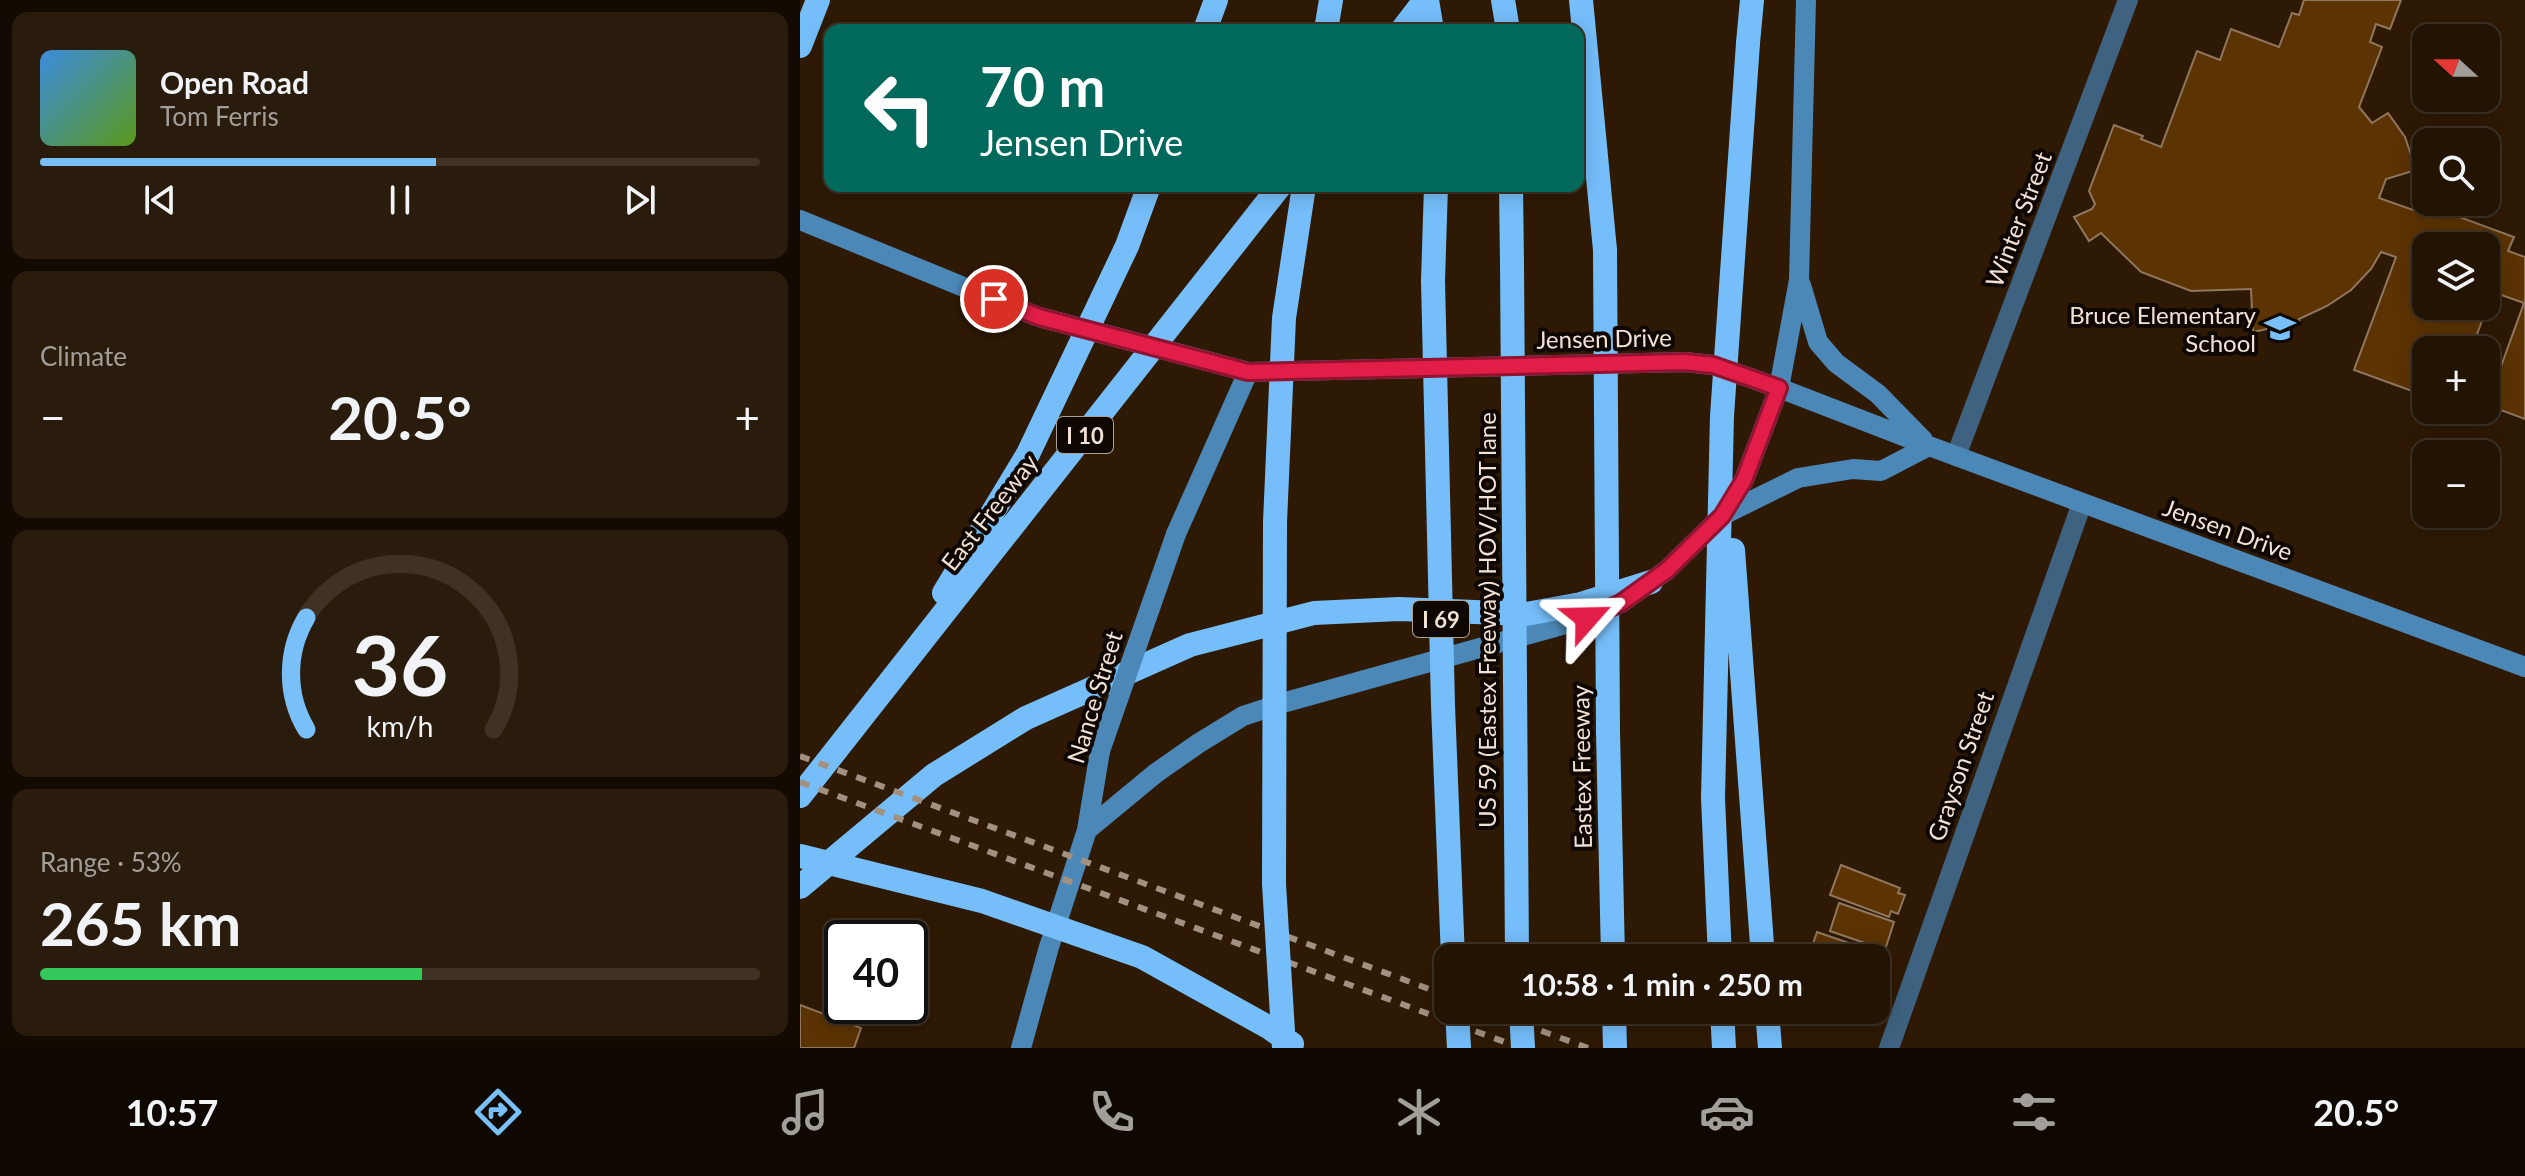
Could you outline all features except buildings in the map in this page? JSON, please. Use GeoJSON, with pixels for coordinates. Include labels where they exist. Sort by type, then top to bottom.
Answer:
{"type":"FeatureCollection","features":[{"type":"Feature","properties":{"kind":"highway"},"geometry":{"type":"LineString","coordinates":[[800,46],[818,0]]}},
{"type":"Feature","properties":{"kind":"highway"},"geometry":{"type":"LineString","coordinates":[[1207,24],[1216,0]]}},
{"type":"Feature","properties":{"kind":"highway"},"geometry":{"type":"LineString","coordinates":[[1327,24],[1331,0]]}},
{"type":"Feature","properties":{"kind":"highway"},"geometry":{"type":"LineString","coordinates":[[1407,24],[1426,0]]}},
{"type":"Feature","properties":{"kind":"highway"},"geometry":{"type":"LineString","coordinates":[[1426,0],[1431,24]]}},
{"type":"Feature","properties":{"kind":"highway"},"geometry":{"type":"LineString","coordinates":[[1503,0],[1507,24]]}},
{"type":"Feature","properties":{"kind":"highway","name":"Eastex Freeway"},"geometry":{"type":"LineString","coordinates":[[1581,0],[1583,24]]}},
{"type":"Feature","properties":{"kind":"highway"},"geometry":{"type":"LineString","coordinates":[[1719,944],[1713,798],[1722,416],[1752,0]]}},
{"type":"Feature","properties":{"kind":"highway","name":"Eastex Freeway"},"geometry":{"type":"LineString","coordinates":[[1584,31],[1605,250],[1613,944]]}},
{"type":"Feature","properties":{"kind":"highway"},"geometry":{"type":"LineString","coordinates":[[889,684],[1028,454],[1127,246],[1147,192]]}},
{"type":"Feature","properties":{"kind":"highway","name":"East Freeway"},"geometry":{"type":"LineString","coordinates":[[800,796],[1275,192]]}},
{"type":"Feature","properties":{"kind":"highway"},"geometry":{"type":"LineString","coordinates":[[1284,1048],[1274,884],[1275,522],[1284,318],[1303,192]]}},
{"type":"Feature","properties":{"kind":"highway","name":"I 69"},"geometry":{"type":"LineString","coordinates":[[1436,192],[1433,281],[1443,705],[1452,944]]}},
{"type":"Feature","properties":{"kind":"highway","name":"US 59 (Eastex Freeway) HOV/HOT lane"},"geometry":{"type":"LineString","coordinates":[[1511,192],[1517,944]]}},
{"type":"Feature","properties":{"kind":"highway"},"geometry":{"type":"LineString","coordinates":[[1722,416],[1762,944]]}},
{"type":"Feature","properties":{"kind":"highway"},"geometry":{"type":"LineString","coordinates":[[800,887],[947,766],[1026,718],[1190,645],[1314,613],[1399,609],[1526,614],[1581,604],[1651,582]]}},
{"type":"Feature","properties":{"kind":"highway"},"geometry":{"type":"LineString","coordinates":[[800,856],[982,901],[1142,957],[1270,1028],[1297,1048]]}},
{"type":"Feature","properties":{"kind":"highway"},"geometry":{"type":"LineString","coordinates":[[1458,1024],[1459,1048]]}},
{"type":"Feature","properties":{"kind":"highway"},"geometry":{"type":"LineString","coordinates":[[1522,1024],[1523,1048]]}},
{"type":"Feature","properties":{"kind":"highway"},"geometry":{"type":"LineString","coordinates":[[1614,1024],[1615,1048]]}},
{"type":"Feature","properties":{"kind":"highway"},"geometry":{"type":"LineString","coordinates":[[1723,1024],[1724,1048]]}},
{"type":"Feature","properties":{"kind":"highway"},"geometry":{"type":"LineString","coordinates":[[1768,1024],[1770,1048]]}},
{"type":"Feature","properties":{"kind":"main road"},"geometry":{"type":"LineString","coordinates":[[1087,830],[1156,773],[1243,716],[1587,618],[1621,603],[1667,570],[1722,516],[1744,480],[1779,388],[1799,280],[1806,0]]}},
{"type":"Feature","properties":{"kind":"main road","name":"Jensen Drive"},"geometry":{"type":"LineString","coordinates":[[800,220],[1039,317],[1248,372],[1685,362],[1713,365],[2525,667]]}},
{"type":"Feature","properties":{"kind":"main road"},"geometry":{"type":"LineString","coordinates":[[1722,516],[1798,478],[1853,469],[1881,471],[1929,446],[1878,394],[1836,363],[1818,342],[1799,280]]}},
{"type":"Feature","properties":{"kind":"main road","name":"Nance Street"},"geometry":{"type":"LineString","coordinates":[[1021,1048],[1049,947],[1087,830],[1100,751],[1176,534],[1248,372]]}},
{"type":"Feature","properties":{"kind":"street","name":"Winter Street"},"geometry":{"type":"LineString","coordinates":[[1956,456],[2128,0]]}},
{"type":"Feature","properties":{"kind":"street","name":"Grayson Street"},"geometry":{"type":"LineString","coordinates":[[1889,1048],[2082,503]]}},
{"type":"Feature","properties":{"kind":"railway"},"geometry":{"type":"LineString","coordinates":[[800,756],[1434,991]]}},
{"type":"Feature","properties":{"kind":"railway"},"geometry":{"type":"LineString","coordinates":[[800,782],[1521,1048]]}},
{"type":"Feature","properties":{"kind":"railway"},"geometry":{"type":"LineString","coordinates":[[1523,1024],[1588,1048]]}},
{"type":"Feature","properties":{"kind":"place","name":"Bruce Elementary School"},"geometry":{"type":"Point","coordinates":[2280,328]}},
{"type":"Feature","properties":{"kind":"route"},"geometry":{"type":"LineString","coordinates":[[994,299],[1039,317],[1248,372],[1685,362],[1713,365],[1779,388],[1744,480],[1722,516],[1667,570],[1621,603],[1587,618]]}}]}
